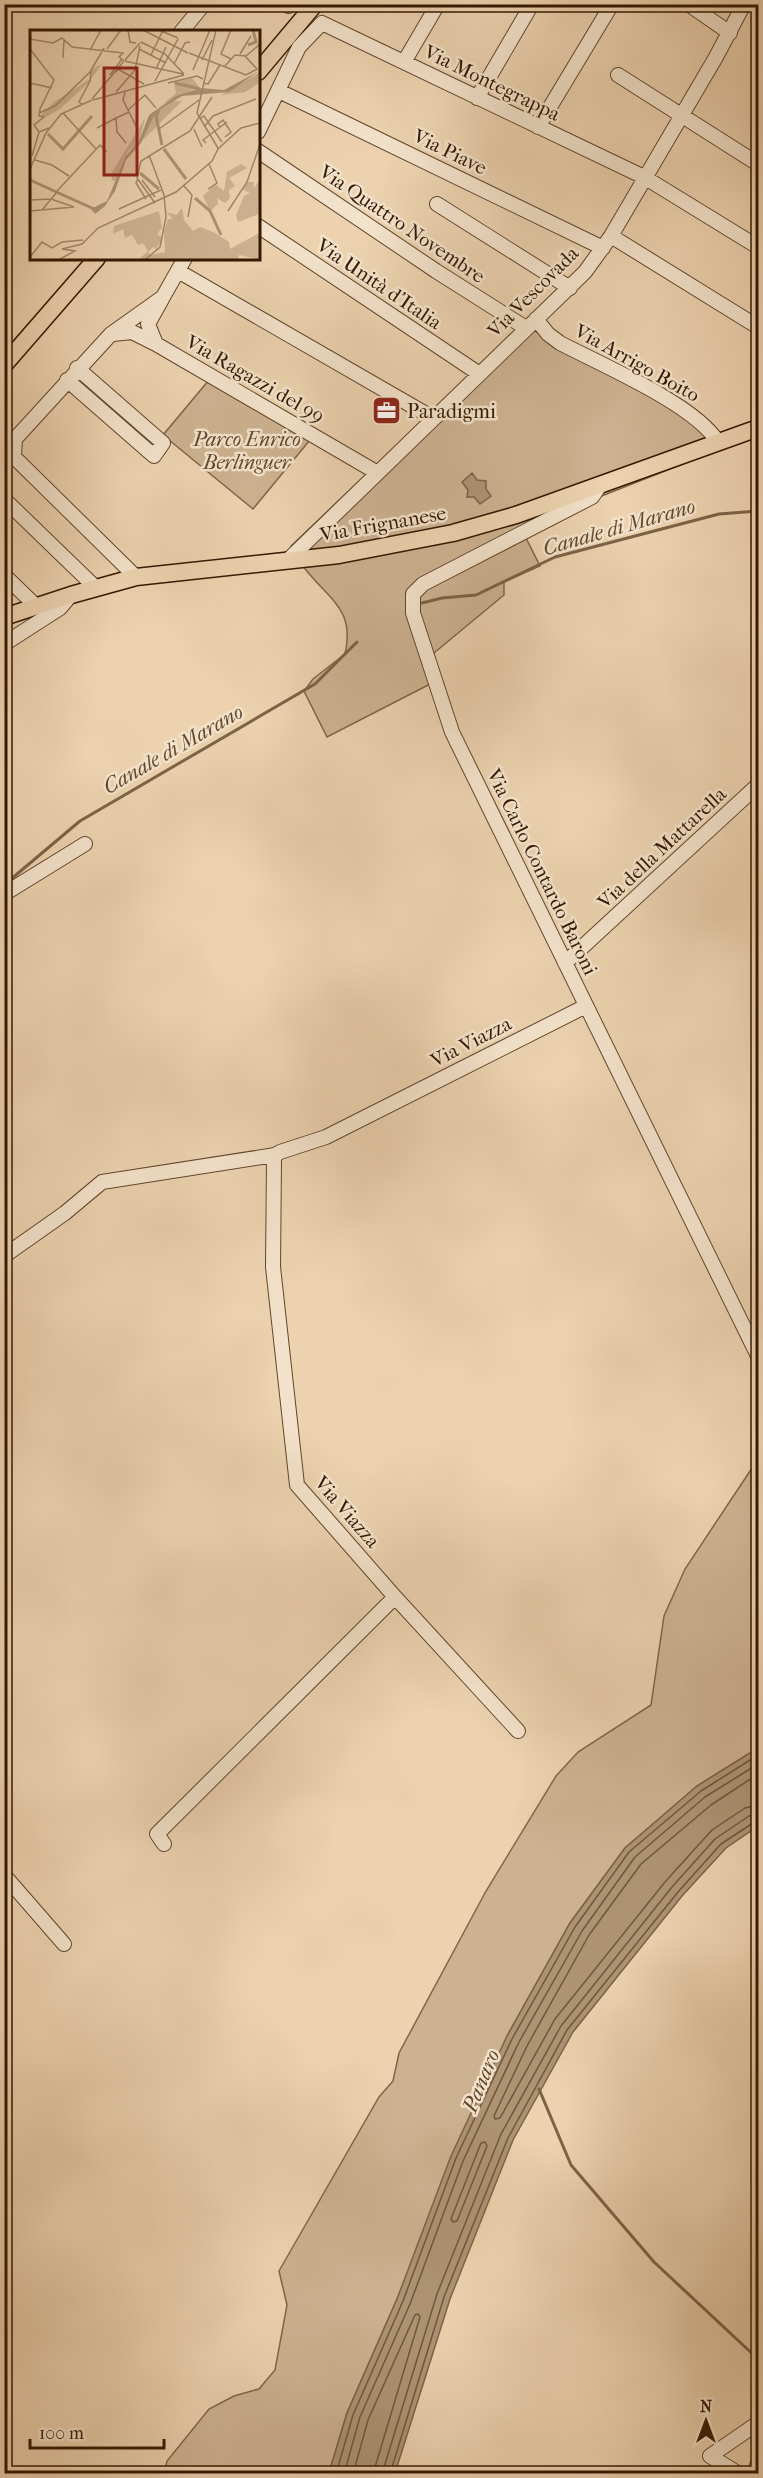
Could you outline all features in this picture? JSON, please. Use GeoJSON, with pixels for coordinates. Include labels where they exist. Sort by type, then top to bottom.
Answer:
{"type":"FeatureCollection","features":[{"type":"Feature","properties":{"kind":"main road"},"geometry":{"type":"LineString","coordinates":[[260,70],[315,4]]}},
{"type":"Feature","properties":{"kind":"main road"},"geometry":{"type":"LineString","coordinates":[[4,365],[95,260]]}},
{"type":"Feature","properties":{"kind":"main road","name":"Via Frignanese"},"geometry":{"type":"LineString","coordinates":[[4,618],[95,587],[136,577],[362,552],[453,533],[516,515],[759,428]]}},
{"type":"Feature","properties":{"kind":"street"},"geometry":{"type":"LineString","coordinates":[[183,30],[204,4]]}},
{"type":"Feature","properties":{"kind":"street"},"geometry":{"type":"LineString","coordinates":[[404,62],[438,4]]}},
{"type":"Feature","properties":{"kind":"street"},"geometry":{"type":"LineString","coordinates":[[477,98],[532,4]]}},
{"type":"Feature","properties":{"kind":"street"},"geometry":{"type":"LineString","coordinates":[[538,127],[612,4]]}},
{"type":"Feature","properties":{"kind":"street"},"geometry":{"type":"LineString","coordinates":[[688,4],[730,33]]}},
{"type":"Feature","properties":{"kind":"street","name":"Via Vescovada"},"geometry":{"type":"LineString","coordinates":[[288,560],[478,373],[570,288],[603,248],[730,33],[744,4]]}},
{"type":"Feature","properties":{"kind":"street","name":"Via Montegrappa"},"geometry":{"type":"LineString","coordinates":[[279,91],[299,47],[322,23],[644,177],[759,247]]}},
{"type":"Feature","properties":{"kind":"street"},"geometry":{"type":"LineString","coordinates":[[618,75],[759,164]]}},
{"type":"Feature","properties":{"kind":"street"},"geometry":{"type":"LineString","coordinates":[[260,128],[279,91]]}},
{"type":"Feature","properties":{"kind":"street","name":"Via Piave"},"geometry":{"type":"LineString","coordinates":[[279,91],[603,248]]}},
{"type":"Feature","properties":{"kind":"street","name":"Via Quattro Novembre"},"geometry":{"type":"LineString","coordinates":[[260,152],[436,271],[531,323]]}},
{"type":"Feature","properties":{"kind":"street"},"geometry":{"type":"LineString","coordinates":[[437,204],[570,288]]}},
{"type":"Feature","properties":{"kind":"street","name":"Via Unità d'Italia"},"geometry":{"type":"LineString","coordinates":[[260,227],[478,373]]}},
{"type":"Feature","properties":{"kind":"street"},"geometry":{"type":"LineString","coordinates":[[611,236],[757,322]]}},
{"type":"Feature","properties":{"kind":"street"},"geometry":{"type":"LineString","coordinates":[[156,344],[148,324],[184,260]]}},
{"type":"Feature","properties":{"kind":"street"},"geometry":{"type":"LineString","coordinates":[[178,271],[433,418]]}},
{"type":"Feature","properties":{"kind":"street"},"geometry":{"type":"LineString","coordinates":[[136,577],[14,457],[15,439],[111,334],[163,297]]}},
{"type":"Feature","properties":{"kind":"street","name":"Via Arrigo Boito"},"geometry":{"type":"LineString","coordinates":[[531,323],[560,343],[676,405],[710,430],[718,442]]}},
{"type":"Feature","properties":{"kind":"street","name":"Via Ragazzi del 99"},"geometry":{"type":"LineString","coordinates":[[111,334],[132,333],[156,344],[376,472]]}},
{"type":"Feature","properties":{"kind":"street"},"geometry":{"type":"LineString","coordinates":[[67,380],[154,456],[163,443],[78,368]]}},
{"type":"Feature","properties":{"kind":"street","name":"Via Carlo Contardo Baroni"},"geometry":{"type":"LineString","coordinates":[[601,484],[592,497],[416,589],[412,600],[416,624],[452,732],[759,1356]]}},
{"type":"Feature","properties":{"kind":"street"},"geometry":{"type":"LineString","coordinates":[[4,499],[95,587]]}},
{"type":"Feature","properties":{"kind":"street"},"geometry":{"type":"LineString","coordinates":[[4,575],[37,607]]}},
{"type":"Feature","properties":{"kind":"street"},"geometry":{"type":"LineString","coordinates":[[4,644],[60,608],[71,595]]}},
{"type":"Feature","properties":{"kind":"street","name":"Via della Mattarella"},"geometry":{"type":"LineString","coordinates":[[565,963],[759,785]]}},
{"type":"Feature","properties":{"kind":"street"},"geometry":{"type":"LineString","coordinates":[[4,894],[85,844]]}},
{"type":"Feature","properties":{"kind":"street","name":"Via Viazza"},"geometry":{"type":"LineString","coordinates":[[4,1256],[65,1213],[102,1182],[275,1155],[326,1137],[586,1006]]}},
{"type":"Feature","properties":{"kind":"street","name":"Via Viazza"},"geometry":{"type":"LineString","coordinates":[[275,1155],[273,1267],[297,1485],[394,1597],[518,1731]]}},
{"type":"Feature","properties":{"kind":"street"},"geometry":{"type":"LineString","coordinates":[[164,1844],[158,1834],[394,1597]]}},
{"type":"Feature","properties":{"kind":"street"},"geometry":{"type":"LineString","coordinates":[[4,1875],[64,1944]]}},
{"type":"Feature","properties":{"kind":"street"},"geometry":{"type":"LineString","coordinates":[[739,2474],[710,2456],[759,2423]]}},
{"type":"Feature","properties":{"kind":"street"},"geometry":{"type":"LineString","coordinates":[[754,2474],[759,2463]]}},
{"type":"Feature","properties":{"kind":"green space"},"geometry":{"type":"Polygon","coordinates":[[[523,325],[682,405],[720,441],[685,463],[589,501],[525,536],[540,566],[504,582],[504,595],[434,653],[438,680],[327,737],[304,691],[313,679],[345,654],[347,627],[339,607],[315,581],[291,546],[523,325]]]}},
{"type":"Feature","properties":{"kind":"green space","name":"Parco Enrico Berlinguer"},"geometry":{"type":"Polygon","coordinates":[[[209,380],[310,440],[253,509],[163,435],[209,380]]]}},
{"type":"Feature","properties":{"kind":"green space"},"geometry":{"type":"Polygon","coordinates":[[[758,1459],[758,1748],[697,1786],[625,1848],[570,1923],[507,2036],[347,2413],[329,2473],[164,2474],[167,2461],[209,2409],[234,2396],[259,2389],[275,2370],[287,2305],[279,2271],[379,2097],[393,2081],[399,2053],[486,1891],[556,1776],[578,1752],[651,1705],[664,1616],[685,1569],[758,1459]]]}},
{"type":"Feature","properties":{"kind":"water"},"geometry":{"type":"Polygon","coordinates":[[[472,473],[477,480],[486,481],[486,489],[491,496],[480,504],[474,497],[467,497],[468,490],[462,482],[472,473]]]}},
{"type":"Feature","properties":{"kind":"water"},"geometry":{"type":"Polygon","coordinates":[[[758,1748],[758,1826],[726,1848],[682,1896],[573,2032],[513,2140],[450,2299],[395,2473],[329,2473],[347,2413],[397,2299],[451,2156],[507,2036],[570,1923],[625,1848],[697,1786],[758,1748]]]}},
{"type":"Feature","properties":{"kind":"waterway","name":"Canale di Marano"},"geometry":{"type":"LineString","coordinates":[[422,603],[442,598],[476,595],[555,557],[719,514],[758,511]]}},
{"type":"Feature","properties":{"kind":"waterway","name":"Canale di Marano"},"geometry":{"type":"LineString","coordinates":[[4,885],[80,821],[315,684],[357,642]]}},
{"type":"Feature","properties":{"kind":"waterway"},"geometry":{"type":"LineString","coordinates":[[539,2089],[571,2165],[654,2262],[758,2359]]}},
{"type":"Feature","properties":{"kind":"place","name":"Paradigmi"},"geometry":{"type":"Point","coordinates":[386,411]}},
{"type":"Feature","properties":{"kind":"water label","name":"Panaro"},"geometry":{"type":"Point","coordinates":[481,2081]}}]}
